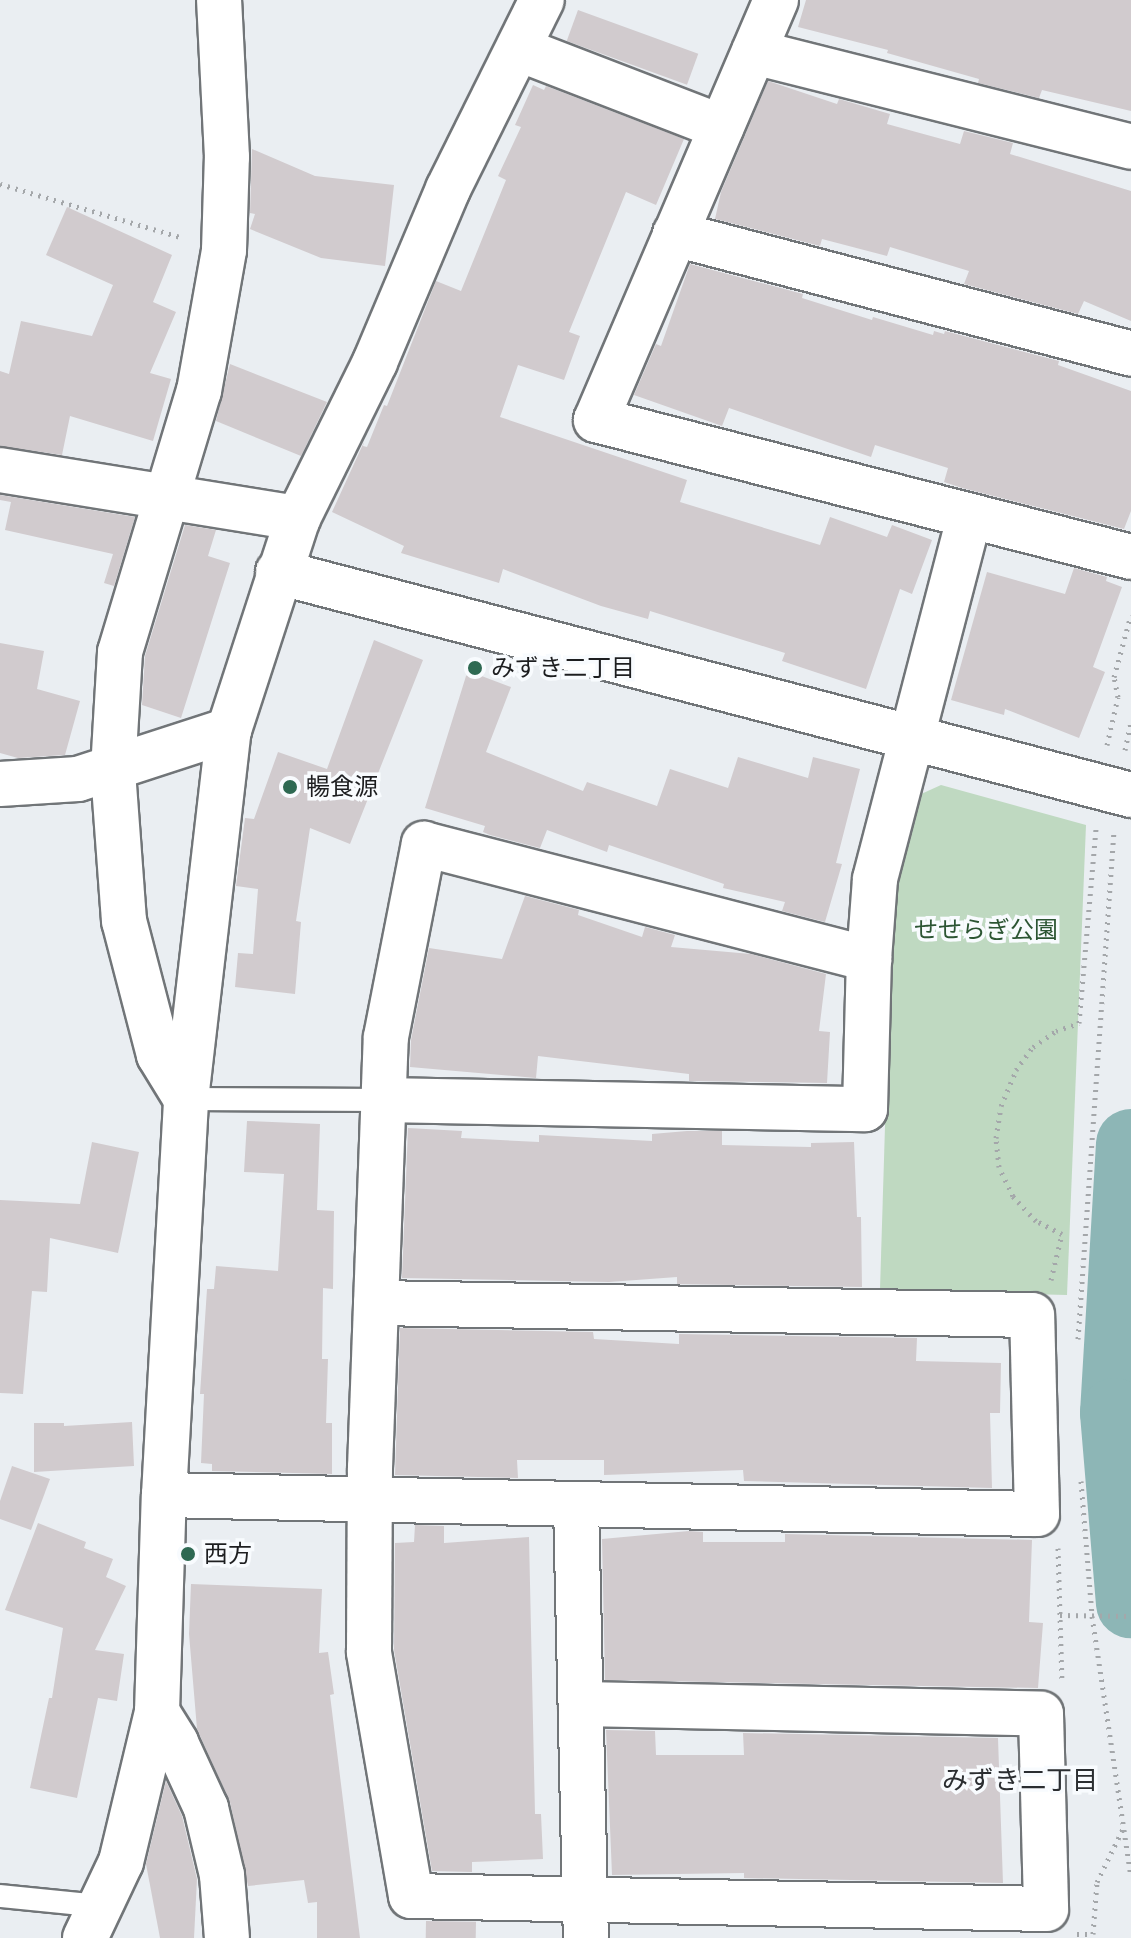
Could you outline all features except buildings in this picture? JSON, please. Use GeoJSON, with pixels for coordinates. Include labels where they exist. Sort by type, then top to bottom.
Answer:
{"type":"FeatureCollection","features":[{"type":"Feature","properties":{"kind":"street"},"geometry":{"type":"LineString","coordinates":[[186,1099],[159,1055],[124,921],[113,770],[120,652],[199,391],[224,250],[227,157],[219,0]]}},
{"type":"Feature","properties":{"kind":"street"},"geometry":{"type":"LineString","coordinates":[[93,1922],[121,1862],[157,1712],[164,1495],[186,1099],[229,730],[298,518],[375,362],[448,189],[542,0]]}},
{"type":"Feature","properties":{"kind":"street"},"geometry":{"type":"LineString","coordinates":[[776,0],[596,420],[969,518],[1131,557]]}},
{"type":"Feature","properties":{"kind":"street"},"geometry":{"type":"LineString","coordinates":[[519,49],[721,127]]}},
{"type":"Feature","properties":{"kind":"street"},"geometry":{"type":"LineString","coordinates":[[754,52],[1131,147]]}},
{"type":"Feature","properties":{"kind":"street"},"geometry":{"type":"LineString","coordinates":[[675,234],[1131,354]]}},
{"type":"Feature","properties":{"kind":"street"},"geometry":{"type":"LineString","coordinates":[[0,470],[298,518]]}},
{"type":"Feature","properties":{"kind":"street"},"geometry":{"type":"LineString","coordinates":[[383,1100],[865,1109],[869,959],[875,879],[915,736],[969,518]]}},
{"type":"Feature","properties":{"kind":"street"},"geometry":{"type":"LineString","coordinates":[[278,572],[1114,789]]}},
{"type":"Feature","properties":{"kind":"street"},"geometry":{"type":"LineString","coordinates":[[0,784],[78,779],[229,730]]}},
{"type":"Feature","properties":{"kind":"street"},"geometry":{"type":"LineString","coordinates":[[581,1704],[1041,1714],[1046,1909],[586,1920],[411,1896],[369,1652],[370,1501],[386,1037],[424,844],[869,959]]}},
{"type":"Feature","properties":{"kind":"street"},"geometry":{"type":"LineString","coordinates":[[164,1495],[1037,1514],[1032,1315],[376,1303]]}},
{"type":"Feature","properties":{"kind":"street"},"geometry":{"type":"LineString","coordinates":[[576,1504],[586,1920]]}},
{"type":"Feature","properties":{"kind":"street"},"geometry":{"type":"LineString","coordinates":[[157,1712],[176,1743],[206,1808],[222,1875],[227,1938]]}},
{"type":"Feature","properties":{"kind":"lane"},"geometry":{"type":"LineString","coordinates":[[186,1099],[383,1100]]}},
{"type":"Feature","properties":{"kind":"lane"},"geometry":{"type":"LineString","coordinates":[[0,1896],[93,1922]]}},
{"type":"Feature","properties":{"kind":"path"},"geometry":{"type":"LineString","coordinates":[[0,184],[224,250]]}},
{"type":"Feature","properties":{"kind":"path"},"geometry":{"type":"LineString","coordinates":[[1078,1354],[1114,789],[1118,697],[1114,677],[1131,615]]}},
{"type":"Feature","properties":{"kind":"path"},"geometry":{"type":"LineString","coordinates":[[1050,1284],[1062,1234],[1036,1221],[1013,1196],[999,1167],[996,1138],[1001,1106],[1016,1070],[1033,1047],[1056,1031],[1079,1023],[1114,789],[1131,721]]}},
{"type":"Feature","properties":{"kind":"path"},"geometry":{"type":"LineString","coordinates":[[1081,1478],[1131,1877]]}},
{"type":"Feature","properties":{"kind":"path"},"geometry":{"type":"LineString","coordinates":[[1037,1514],[1058,1541],[1062,1683],[1041,1714]]}},
{"type":"Feature","properties":{"kind":"path"},"geometry":{"type":"LineString","coordinates":[[1060,1615],[1131,1616]]}},
{"type":"Feature","properties":{"kind":"path"},"geometry":{"type":"LineString","coordinates":[[1071,1934],[1093,1934],[1097,1882],[1124,1827]]}},
{"type":"Feature","properties":{"kind":"green space","name":"せせらぎ公園"},"geometry":{"type":"Polygon","coordinates":[[[941,785],[1086,825],[1067,1295],[880,1290],[892,898],[919,795],[941,785]]]}},
{"type":"Feature","properties":{"kind":"waterway"},"geometry":{"type":"LineString","coordinates":[[1131,1144],[1115,1413],[1131,1603]]}},
{"type":"Feature","properties":{"kind":"place","name":"みずき二丁目"},"geometry":{"type":"Point","coordinates":[475,668]}},
{"type":"Feature","properties":{"kind":"place","name":"暢食源"},"geometry":{"type":"Point","coordinates":[290,787]}},
{"type":"Feature","properties":{"kind":"place","name":"西方"},"geometry":{"type":"Point","coordinates":[188,1554]}},
{"type":"Feature","properties":{"kind":"district","name":"みずき二丁目"},"geometry":{"type":"Point","coordinates":[1020,1781]}}]}
